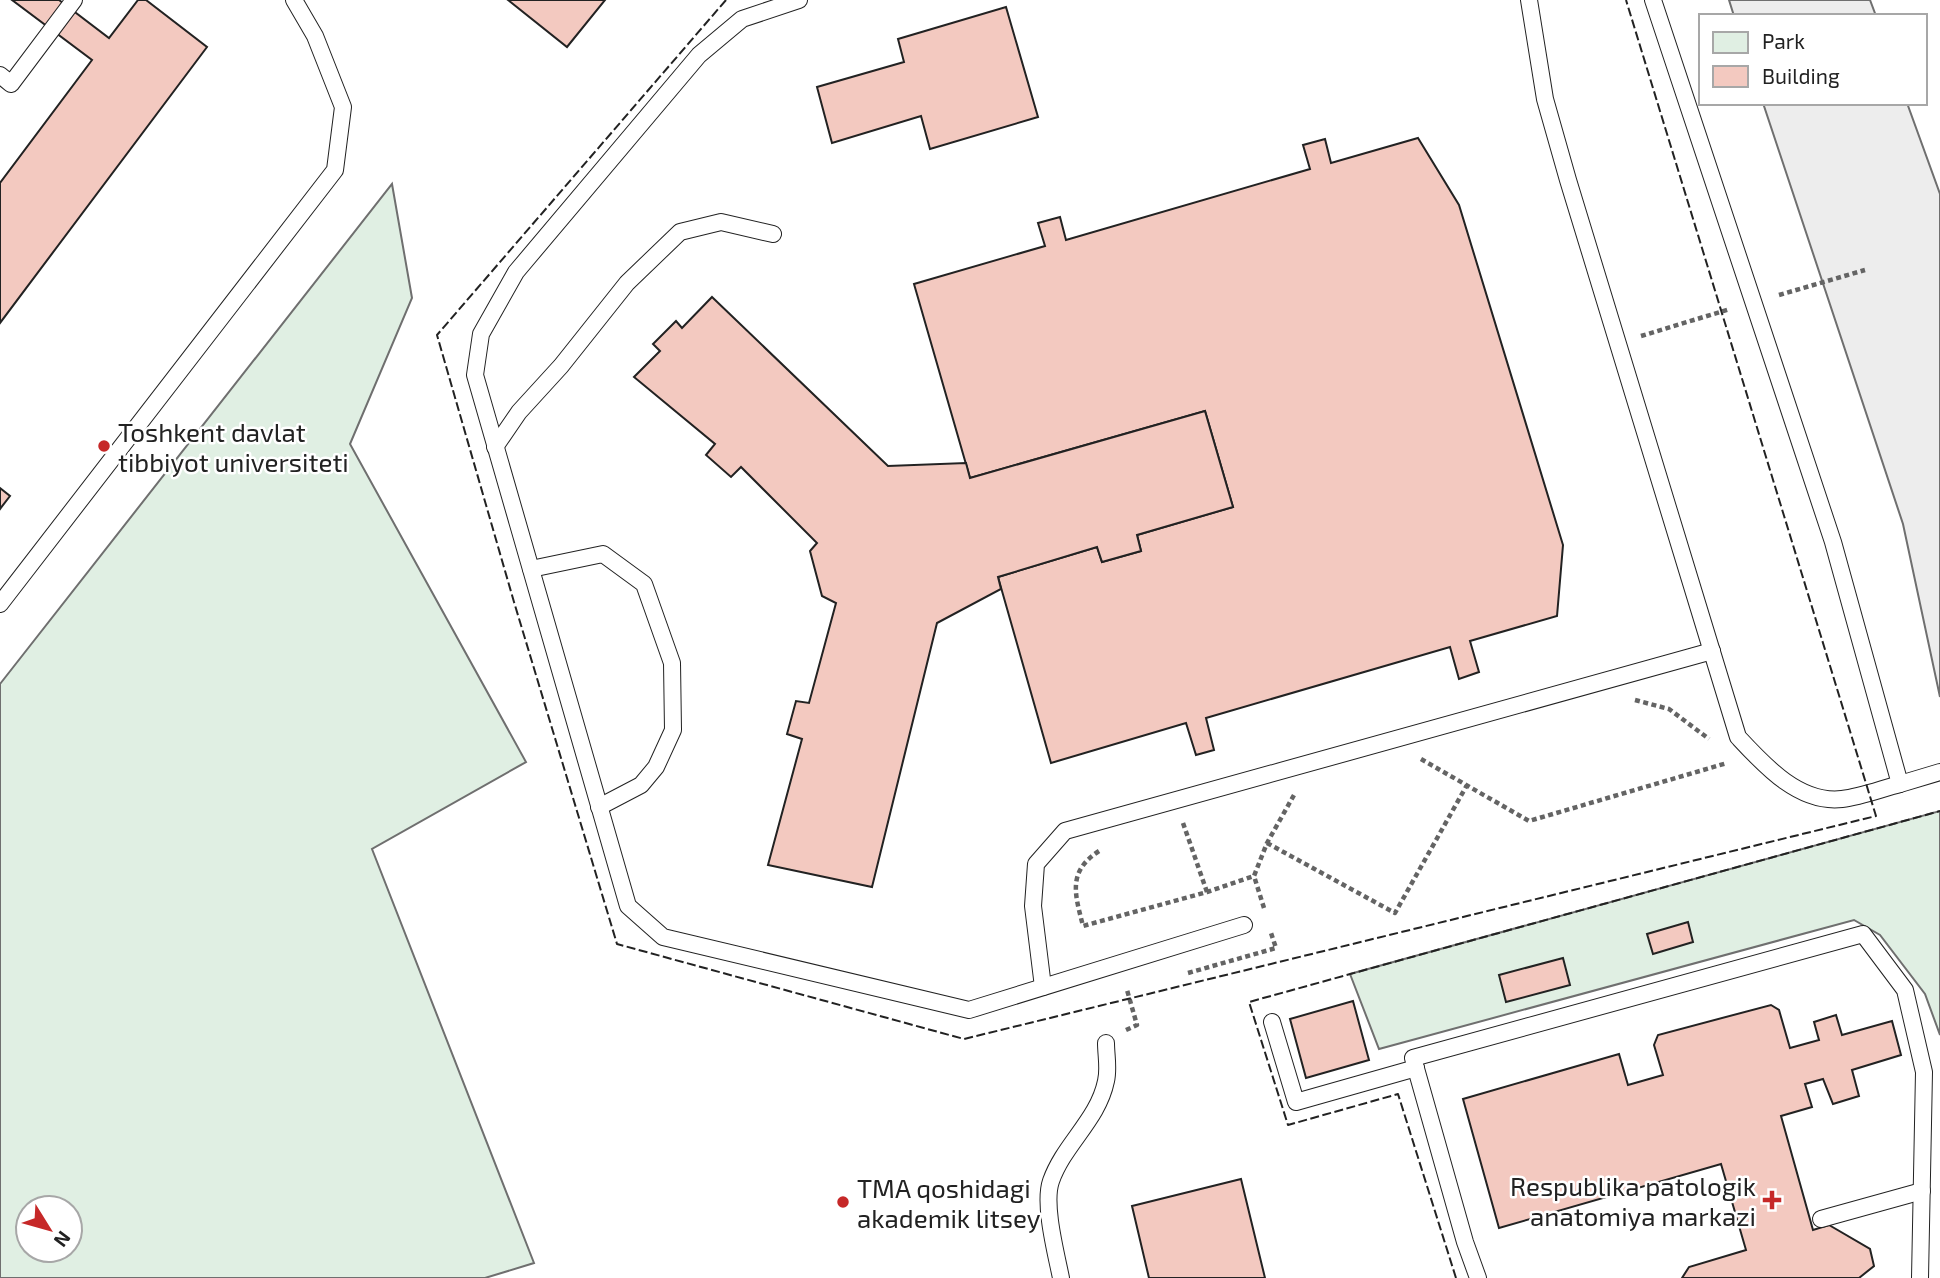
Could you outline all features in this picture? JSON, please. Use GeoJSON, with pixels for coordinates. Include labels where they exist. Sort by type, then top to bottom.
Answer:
{"type":"FeatureCollection","features":[{"type":"Feature","properties":{"kind":"lane"},"geometry":{"type":"LineString","coordinates":[[0,75],[12,84],[75,0]]}},
{"type":"Feature","properties":{"kind":"lane"},"geometry":{"type":"LineString","coordinates":[[0,604],[335,170],[343,107],[315,36],[294,0]]}},
{"type":"Feature","properties":{"kind":"lane"},"geometry":{"type":"LineString","coordinates":[[799,0],[742,19],[699,55],[516,272],[481,334],[475,375],[628,906],[663,937],[969,1010],[1244,925]]}},
{"type":"Feature","properties":{"kind":"lane"},"geometry":{"type":"LineString","coordinates":[[1529,0],[1545,99],[1738,737],[1770,771],[1808,795],[1839,799],[1940,772]]}},
{"type":"Feature","properties":{"kind":"lane"},"geometry":{"type":"LineString","coordinates":[[1653,0],[1833,542],[1900,784]]}},
{"type":"Feature","properties":{"kind":"lane"},"geometry":{"type":"LineString","coordinates":[[495,447],[519,412],[561,366],[627,283],[680,232],[721,222],[773,234]]}},
{"type":"Feature","properties":{"kind":"lane"},"geometry":{"type":"LineString","coordinates":[[531,569],[603,554],[643,584],[672,663],[673,730],[656,767],[641,785],[599,807]]}},
{"type":"Feature","properties":{"kind":"lane"},"geometry":{"type":"LineString","coordinates":[[1043,987],[1033,906],[1036,864],[1065,831],[1712,651]]}},
{"type":"Feature","properties":{"kind":"lane"},"geometry":{"type":"LineString","coordinates":[[1478,1278],[1465,1242],[1413,1058],[1863,934],[1905,990],[1924,1072],[1920,1278]]}},
{"type":"Feature","properties":{"kind":"lane"},"geometry":{"type":"LineString","coordinates":[[1272,1022],[1296,1102],[1416,1068]]}},
{"type":"Feature","properties":{"kind":"lane"},"geometry":{"type":"LineString","coordinates":[[1061,1278],[1050,1223],[1050,1183],[1065,1153],[1098,1107],[1107,1079],[1111,1038]]}},
{"type":"Feature","properties":{"kind":"lane"},"geometry":{"type":"LineString","coordinates":[[1821,1219],[1922,1191]]}},
{"type":"Feature","properties":{"kind":"path"},"geometry":{"type":"LineString","coordinates":[[1627,698],[1669,709],[1705,734],[1713,743]]}},
{"type":"Feature","properties":{"kind":"path"},"geometry":{"type":"LineString","coordinates":[[1410,752],[1530,821],[1729,762],[1721,753]]}},
{"type":"Feature","properties":{"kind":"path"},"geometry":{"type":"LineString","coordinates":[[1267,843],[1395,913],[1467,785]]}},
{"type":"Feature","properties":{"kind":"path"},"geometry":{"type":"LineString","coordinates":[[1265,912],[1254,876],[1267,843],[1298,789],[1285,792]]}},
{"type":"Feature","properties":{"kind":"path"},"geometry":{"type":"LineString","coordinates":[[1179,801],[1183,823],[1206,892]]}},
{"type":"Feature","properties":{"kind":"path"},"geometry":{"type":"LineString","coordinates":[[1171,827],[1196,819]]}},
{"type":"Feature","properties":{"kind":"path"},"geometry":{"type":"LineString","coordinates":[[1108,845],[1085,860],[1073,890],[1083,926],[1254,876]]}},
{"type":"Feature","properties":{"kind":"path"},"geometry":{"type":"LineString","coordinates":[[1176,976],[1276,948],[1269,924]]}},
{"type":"Feature","properties":{"kind":"path"},"geometry":{"type":"LineString","coordinates":[[1111,1038],[1137,1025],[1127,990],[1139,986]]}},
{"type":"Feature","properties":{"kind":"green space"},"geometry":{"type":"Polygon","coordinates":[[[392,184],[412,298],[350,444],[526,762],[372,849],[534,1263],[485,1278],[0,1278],[0,684],[392,184]]]}},
{"type":"Feature","properties":{"kind":"green space"},"geometry":{"type":"Polygon","coordinates":[[[1940,811],[1940,1035],[1925,994],[1880,935],[1854,920],[1379,1049],[1350,974],[1940,811]]]}},
{"type":"Feature","properties":{"kind":"shaded area"},"geometry":{"type":"Polygon","coordinates":[[[1729,0],[1870,0],[1875,14],[1733,14],[1729,0]]]}},
{"type":"Feature","properties":{"kind":"shaded area"},"geometry":{"type":"Polygon","coordinates":[[[1764,105],[1908,105],[1940,194],[1940,697],[1903,524],[1764,105]]]}},
{"type":"Feature","properties":{"kind":"building"},"geometry":{"type":"Polygon","coordinates":[[[12,0],[59,0],[109,38],[138,0],[146,0],[207,47],[0,323],[0,183],[92,60],[12,0]]]}},
{"type":"Feature","properties":{"kind":"building"},"geometry":{"type":"Polygon","coordinates":[[[508,0],[605,0],[567,47],[508,0]]]}},
{"type":"Feature","properties":{"kind":"building"},"geometry":{"type":"Polygon","coordinates":[[[1006,7],[1038,117],[930,149],[921,116],[832,143],[817,87],[904,62],[898,39],[1006,7]]]}},
{"type":"Feature","properties":{"kind":"building"},"geometry":{"type":"Polygon","coordinates":[[[1418,138],[1459,205],[1563,545],[1557,616],[1470,641],[1479,672],[1459,679],[1450,647],[1206,718],[1214,750],[1196,755],[1186,723],[1051,763],[998,577],[1097,547],[1102,562],[1141,551],[1137,535],[1233,507],[1205,411],[970,478],[914,284],[1045,246],[1038,223],[1060,217],[1066,240],[1310,169],[1303,145],[1325,139],[1331,163],[1418,138]]]}},
{"type":"Feature","properties":{"kind":"building"},"geometry":{"type":"Polygon","coordinates":[[[712,297],[888,466],[966,463],[970,478],[1205,411],[1233,507],[1137,535],[1141,551],[1102,562],[1097,547],[998,577],[1001,589],[937,623],[872,887],[768,865],[802,739],[787,734],[796,701],[809,703],[836,603],[822,596],[810,551],[817,543],[741,467],[731,477],[706,455],[715,444],[634,377],[660,351],[653,344],[676,321],[682,328],[712,297]]]}},
{"type":"Feature","properties":{"kind":"building"},"geometry":{"type":"Polygon","coordinates":[[[0,488],[10,496],[0,509],[0,488]]]}},
{"type":"Feature","properties":{"kind":"building"},"geometry":{"type":"Polygon","coordinates":[[[1688,922],[1693,942],[1653,954],[1647,934],[1688,922]]]}},
{"type":"Feature","properties":{"kind":"building"},"geometry":{"type":"Polygon","coordinates":[[[1563,958],[1570,985],[1506,1002],[1499,975],[1563,958]]]}},
{"type":"Feature","properties":{"kind":"building"},"geometry":{"type":"Polygon","coordinates":[[[1353,1001],[1369,1060],[1306,1078],[1290,1019],[1353,1001]]]}},
{"type":"Feature","properties":{"kind":"building"},"geometry":{"type":"Polygon","coordinates":[[[1771,1005],[1779,1010],[1790,1048],[1819,1040],[1814,1022],[1836,1015],[1842,1035],[1892,1021],[1901,1055],[1852,1070],[1859,1096],[1833,1104],[1823,1079],[1805,1084],[1812,1107],[1781,1116],[1813,1230],[1829,1225],[1870,1249],[1874,1266],[1859,1278],[1682,1278],[1689,1267],[1746,1250],[1721,1164],[1499,1228],[1463,1099],[1619,1054],[1628,1085],[1663,1075],[1654,1045],[1658,1035],[1771,1005]]]}},
{"type":"Feature","properties":{"kind":"building"},"geometry":{"type":"Polygon","coordinates":[[[1241,1179],[1265,1278],[1149,1278],[1132,1206],[1241,1179]]]}},
{"type":"Feature","properties":{"kind":"fence"},"geometry":{"type":"LineString","coordinates":[[726,0],[437,335],[617,944],[964,1039],[1876,816],[1626,0]]}},
{"type":"Feature","properties":{"kind":"fence"},"geometry":{"type":"LineString","coordinates":[[1456,1278],[1398,1094],[1288,1125],[1249,1002],[1940,811]]}},
{"type":"Feature","properties":{"kind":"place","name":"Toshkent davlat tibbiyot universiteti"},"geometry":{"type":"Point","coordinates":[104,446]}},
{"type":"Feature","properties":{"kind":"place","name":"Respublika patologik anatomiya markazi"},"geometry":{"type":"Point","coordinates":[1772,1200]}},
{"type":"Feature","properties":{"kind":"place","name":"TMA qoshidagi akademik litsey"},"geometry":{"type":"Point","coordinates":[843,1202]}}]}
